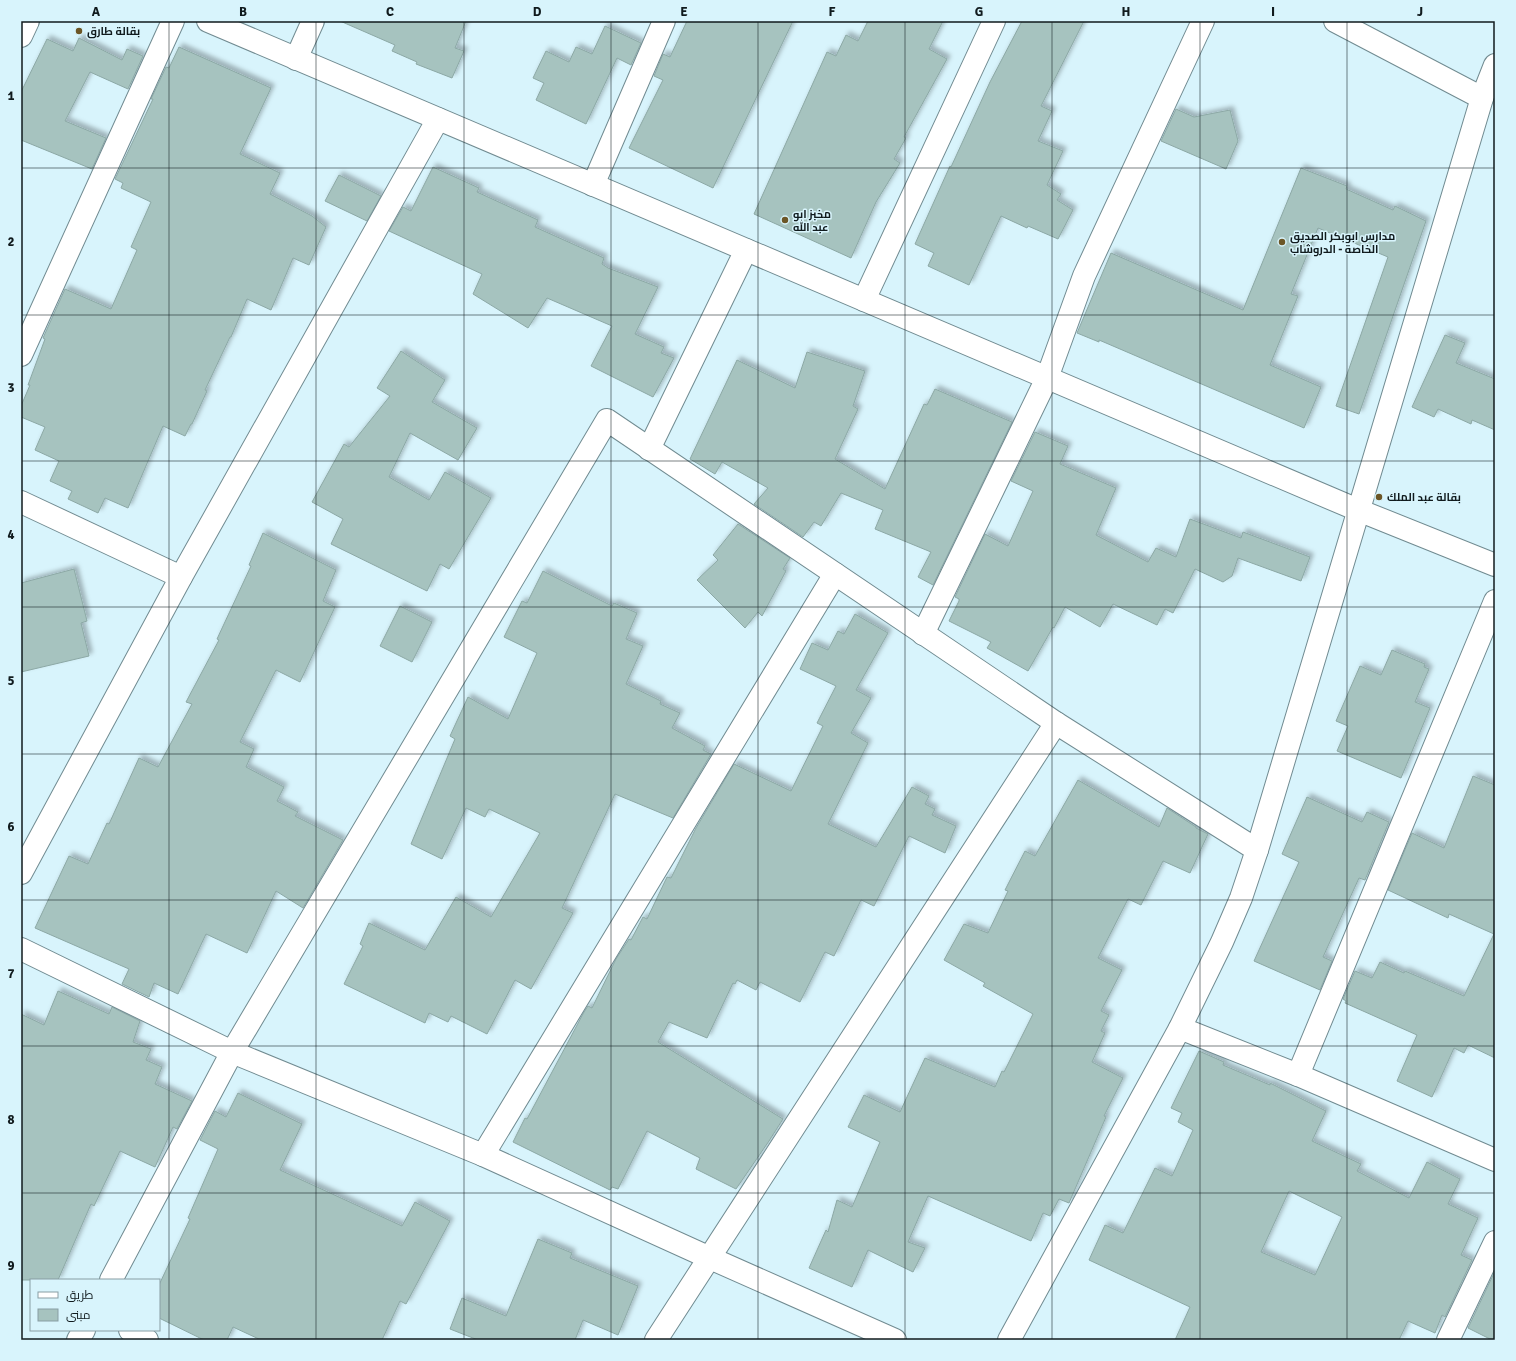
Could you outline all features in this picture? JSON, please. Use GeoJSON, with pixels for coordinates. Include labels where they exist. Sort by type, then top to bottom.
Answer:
{"type":"FeatureCollection","features":[{"type":"Feature","properties":{"kind":"street"},"geometry":{"type":"LineString","coordinates":[[21,36],[28,21]]}},
{"type":"Feature","properties":{"kind":"street"},"geometry":{"type":"LineString","coordinates":[[23,345],[173,21]]}},
{"type":"Feature","properties":{"kind":"street"},"geometry":{"type":"LineString","coordinates":[[208,21],[1358,510],[1495,566]]}},
{"type":"Feature","properties":{"kind":"street"},"geometry":{"type":"LineString","coordinates":[[296,59],[313,21]]}},
{"type":"Feature","properties":{"kind":"street"},"geometry":{"type":"LineString","coordinates":[[593,185],[664,21]]}},
{"type":"Feature","properties":{"kind":"street"},"geometry":{"type":"LineString","coordinates":[[864,300],[994,21]]}},
{"type":"Feature","properties":{"kind":"street"},"geometry":{"type":"LineString","coordinates":[[923,634],[1047,378],[1084,276],[1203,21]]}},
{"type":"Feature","properties":{"kind":"street"},"geometry":{"type":"LineString","coordinates":[[1335,21],[1482,98]]}},
{"type":"Feature","properties":{"kind":"street"},"geometry":{"type":"LineString","coordinates":[[1009,1340],[1180,1028],[1222,942],[1241,898],[1257,850],[1482,98],[1495,65]]}},
{"type":"Feature","properties":{"kind":"street"},"geometry":{"type":"LineString","coordinates":[[21,873],[181,577],[438,119]]}},
{"type":"Feature","properties":{"kind":"street"},"geometry":{"type":"LineString","coordinates":[[649,449],[746,250]]}},
{"type":"Feature","properties":{"kind":"street"},"geometry":{"type":"LineString","coordinates":[[112,1279],[232,1052],[607,420],[1056,723],[1257,850]]}},
{"type":"Feature","properties":{"kind":"street"},"geometry":{"type":"LineString","coordinates":[[21,502],[181,577]]}},
{"type":"Feature","properties":{"kind":"street"},"geometry":{"type":"LineString","coordinates":[[483,1155],[834,574]]}},
{"type":"Feature","properties":{"kind":"street"},"geometry":{"type":"LineString","coordinates":[[1298,1075],[1495,601]]}},
{"type":"Feature","properties":{"kind":"street"},"geometry":{"type":"LineString","coordinates":[[656,1340],[1056,723]]}},
{"type":"Feature","properties":{"kind":"street"},"geometry":{"type":"LineString","coordinates":[[21,950],[232,1052],[483,1155],[895,1340]]}},
{"type":"Feature","properties":{"kind":"street"},"geometry":{"type":"LineString","coordinates":[[1180,1028],[1298,1075],[1495,1160]]}},
{"type":"Feature","properties":{"kind":"street"},"geometry":{"type":"LineString","coordinates":[[1448,1340],[1495,1242]]}},
{"type":"Feature","properties":{"kind":"street"},"geometry":{"type":"LineString","coordinates":[[78,1340],[83,1331]]}},
{"type":"Feature","properties":{"kind":"street"},"geometry":{"type":"LineString","coordinates":[[132,1331],[147,1340]]}},
{"type":"Feature","properties":{"kind":"building"},"geometry":{"type":"Polygon","coordinates":[[[340,21],[466,21],[455,48],[464,51],[452,78],[416,64],[417,62],[392,51],[395,45],[340,21]]]}},
{"type":"Feature","properties":{"kind":"building"},"geometry":{"type":"Polygon","coordinates":[[[687,21],[793,21],[713,188],[629,148],[663,80],[654,76],[663,54],[670,57],[687,21]]]}},
{"type":"Feature","properties":{"kind":"building"},"geometry":{"type":"Polygon","coordinates":[[[868,21],[943,21],[929,49],[947,59],[904,137],[906,138],[894,159],[900,163],[876,202],[851,258],[754,214],[827,52],[836,56],[846,35],[858,41],[868,21]]]}},
{"type":"Feature","properties":{"kind":"building"},"geometry":{"type":"Polygon","coordinates":[[[1022,21],[1084,21],[1041,106],[1052,111],[1038,141],[1063,151],[1047,185],[1061,194],[1057,200],[1073,210],[1058,239],[1028,226],[1027,228],[1001,216],[969,285],[928,266],[934,253],[915,244],[990,82],[1022,21]]]}},
{"type":"Feature","properties":{"kind":"building"},"geometry":{"type":"Polygon","coordinates":[[[605,26],[641,43],[631,65],[617,58],[586,124],[536,100],[544,83],[533,78],[546,51],[569,62],[576,47],[592,54],[605,26]]]}},
{"type":"Feature","properties":{"kind":"building"},"geometry":{"type":"Polygon","coordinates":[[[79,38],[122,60],[127,49],[143,56],[128,89],[90,72],[65,121],[106,138],[92,169],[21,140],[21,92],[47,39],[73,51],[79,38]]]}},
{"type":"Feature","properties":{"kind":"building"},"geometry":{"type":"Polygon","coordinates":[[[179,47],[271,88],[240,154],[280,173],[270,194],[312,216],[326,227],[309,265],[293,258],[271,310],[247,299],[231,337],[205,390],[207,391],[192,424],[185,436],[163,426],[128,508],[105,498],[98,513],[68,499],[72,491],[50,481],[59,461],[35,450],[45,427],[21,417],[21,406],[30,385],[28,385],[45,339],[43,338],[65,289],[111,309],[137,250],[131,247],[151,202],[121,188],[123,183],[115,179],[153,99],[151,99],[166,67],[169,68],[179,47]]]}},
{"type":"Feature","properties":{"kind":"building"},"geometry":{"type":"Polygon","coordinates":[[[1176,109],[1194,117],[1230,110],[1238,141],[1226,169],[1161,141],[1176,109]]]}},
{"type":"Feature","properties":{"kind":"building"},"geometry":{"type":"Polygon","coordinates":[[[433,167],[479,188],[477,192],[538,220],[535,227],[604,258],[602,264],[608,268],[658,287],[635,334],[664,347],[661,353],[674,358],[653,397],[591,366],[612,326],[547,298],[528,328],[473,294],[482,274],[389,231],[403,207],[411,211],[433,167]]]}},
{"type":"Feature","properties":{"kind":"building"},"geometry":{"type":"Polygon","coordinates":[[[1301,168],[1347,186],[1346,189],[1393,210],[1395,206],[1426,221],[1359,414],[1336,406],[1388,257],[1318,228],[1291,294],[1298,296],[1270,365],[1321,387],[1304,428],[1099,340],[1099,342],[1077,333],[1111,253],[1243,310],[1301,168]]]}},
{"type":"Feature","properties":{"kind":"building"},"geometry":{"type":"Polygon","coordinates":[[[339,175],[381,196],[367,221],[325,201],[339,175]]]}},
{"type":"Feature","properties":{"kind":"building"},"geometry":{"type":"Polygon","coordinates":[[[1445,335],[1465,343],[1456,363],[1495,379],[1495,430],[1472,420],[1471,424],[1438,409],[1434,417],[1412,407],[1445,335]]]}},
{"type":"Feature","properties":{"kind":"building"},"geometry":{"type":"Polygon","coordinates":[[[401,351],[445,380],[432,402],[477,428],[458,460],[410,433],[389,477],[429,500],[445,472],[491,498],[449,569],[440,564],[427,591],[331,544],[343,519],[312,502],[344,444],[349,447],[390,396],[377,388],[401,351]]]}},
{"type":"Feature","properties":{"kind":"building"},"geometry":{"type":"Polygon","coordinates":[[[807,352],[865,371],[853,406],[858,409],[835,459],[885,489],[924,404],[927,405],[935,389],[1012,422],[933,585],[918,577],[931,552],[875,529],[883,510],[841,493],[821,526],[814,522],[803,537],[754,504],[768,488],[722,462],[715,474],[690,459],[737,360],[795,388],[807,352]]]}},
{"type":"Feature","properties":{"kind":"building"},"geometry":{"type":"Polygon","coordinates":[[[1035,432],[1068,446],[1060,464],[1116,488],[1096,535],[1148,562],[1156,548],[1176,557],[1190,519],[1241,538],[1243,532],[1310,557],[1301,581],[1238,558],[1232,576],[1223,582],[1195,569],[1173,613],[1165,609],[1157,625],[1113,604],[1100,627],[1065,607],[1028,671],[987,648],[991,642],[949,621],[959,601],[959,599],[955,597],[985,534],[1008,546],[1033,491],[1011,481],[1035,432]]]}},
{"type":"Feature","properties":{"kind":"building"},"geometry":{"type":"Polygon","coordinates":[[[738,524],[790,558],[783,569],[786,571],[762,616],[758,612],[745,628],[697,580],[718,560],[713,555],[738,524]]]}},
{"type":"Feature","properties":{"kind":"building"},"geometry":{"type":"Polygon","coordinates":[[[263,533],[336,570],[323,601],[335,607],[300,682],[276,670],[240,742],[254,749],[246,767],[284,787],[277,801],[298,812],[295,816],[343,840],[303,908],[276,891],[247,953],[206,934],[178,994],[154,983],[149,997],[122,984],[129,969],[35,928],[69,856],[88,864],[107,823],[109,824],[139,758],[158,767],[192,704],[186,702],[219,640],[217,639],[251,566],[249,565],[263,533]]]}},
{"type":"Feature","properties":{"kind":"building"},"geometry":{"type":"Polygon","coordinates":[[[74,569],[87,621],[81,623],[89,656],[21,672],[21,583],[74,569]]]}},
{"type":"Feature","properties":{"kind":"building"},"geometry":{"type":"Polygon","coordinates":[[[543,571],[612,606],[614,603],[637,613],[626,639],[643,646],[626,684],[661,701],[660,704],[680,713],[672,728],[705,746],[703,750],[711,754],[673,818],[615,794],[562,908],[573,913],[531,989],[515,980],[487,1034],[451,1016],[448,1022],[429,1013],[425,1023],[344,984],[363,946],[360,944],[369,923],[425,950],[456,897],[491,917],[540,833],[489,809],[485,817],[466,808],[442,859],[411,844],[455,739],[450,736],[468,697],[508,719],[537,653],[504,637],[522,601],[527,603],[543,571]]]}},
{"type":"Feature","properties":{"kind":"building"},"geometry":{"type":"Polygon","coordinates":[[[400,606],[432,622],[412,662],[380,646],[400,606]]]}},
{"type":"Feature","properties":{"kind":"building"},"geometry":{"type":"Polygon","coordinates":[[[855,614],[888,633],[856,690],[871,698],[851,733],[868,743],[828,824],[876,847],[912,787],[929,796],[925,804],[935,809],[932,815],[956,826],[945,853],[909,836],[874,906],[861,900],[834,956],[825,952],[800,1002],[760,982],[756,990],[737,980],[735,984],[733,983],[707,1038],[669,1022],[658,1042],[783,1119],[769,1141],[736,1189],[696,1169],[700,1158],[647,1131],[618,1189],[612,1187],[610,1190],[513,1142],[525,1118],[527,1119],[584,1012],[588,1006],[592,1008],[616,959],[629,939],[631,940],[643,917],[647,919],[667,877],[671,878],[696,828],[734,764],[791,791],[823,726],[817,723],[836,686],[800,669],[812,643],[828,650],[838,631],[844,634],[855,614]]]}},
{"type":"Feature","properties":{"kind":"building"},"geometry":{"type":"Polygon","coordinates":[[[1392,650],[1425,664],[1424,667],[1429,669],[1415,702],[1430,708],[1401,778],[1337,751],[1348,726],[1336,721],[1360,666],[1381,675],[1392,650]]]}},
{"type":"Feature","properties":{"kind":"building"},"geometry":{"type":"Polygon","coordinates":[[[1473,776],[1495,785],[1495,1058],[1468,1045],[1464,1053],[1454,1048],[1432,1097],[1397,1081],[1417,1035],[1345,1003],[1346,1001],[1343,999],[1355,971],[1372,978],[1380,962],[1464,996],[1494,934],[1449,914],[1448,918],[1388,890],[1412,833],[1444,848],[1473,776]]]}},
{"type":"Feature","properties":{"kind":"building"},"geometry":{"type":"Polygon","coordinates":[[[1078,780],[1159,827],[1167,808],[1196,828],[1208,834],[1190,873],[1163,861],[1141,905],[1128,899],[1098,958],[1122,970],[1101,1011],[1109,1015],[1101,1031],[1105,1033],[1092,1062],[1123,1078],[1104,1116],[1106,1117],[1069,1203],[1059,1199],[1050,1216],[1043,1213],[1031,1241],[928,1196],[908,1242],[925,1248],[913,1272],[868,1250],[852,1287],[809,1268],[826,1230],[828,1232],[837,1200],[852,1207],[880,1142],[848,1127],[864,1095],[900,1112],[925,1058],[995,1087],[1002,1071],[1004,1072],[1033,1014],[983,986],[985,983],[944,960],[964,924],[988,933],[1008,891],[1005,890],[1025,851],[1035,856],[1078,780]]]}},
{"type":"Feature","properties":{"kind":"building"},"geometry":{"type":"Polygon","coordinates":[[[1307,797],[1362,822],[1367,812],[1389,822],[1365,880],[1359,878],[1323,957],[1332,961],[1320,990],[1254,961],[1299,862],[1282,854],[1307,797]]]}},
{"type":"Feature","properties":{"kind":"building"},"geometry":{"type":"Polygon","coordinates":[[[58,991],[109,1014],[112,1007],[140,1021],[133,1042],[151,1049],[146,1060],[162,1067],[155,1084],[192,1101],[177,1129],[173,1127],[155,1167],[120,1151],[94,1206],[91,1204],[58,1279],[21,1280],[21,1014],[44,1025],[58,991]]]}},
{"type":"Feature","properties":{"kind":"building"},"geometry":{"type":"Polygon","coordinates":[[[1199,1051],[1224,1062],[1223,1065],[1270,1085],[1270,1083],[1326,1111],[1312,1141],[1361,1164],[1357,1171],[1409,1198],[1427,1162],[1460,1179],[1448,1204],[1478,1218],[1461,1255],[1472,1260],[1445,1317],[1442,1315],[1435,1333],[1408,1321],[1399,1340],[1175,1340],[1190,1307],[1089,1260],[1105,1225],[1123,1233],[1155,1168],[1172,1176],[1193,1130],[1178,1122],[1182,1113],[1171,1108],[1199,1051]],[[1289,1191],[1261,1252],[1315,1275],[1342,1217],[1289,1191]]]}},
{"type":"Feature","properties":{"kind":"building"},"geometry":{"type":"Polygon","coordinates":[[[238,1093],[302,1124],[280,1170],[402,1226],[415,1202],[450,1221],[406,1304],[400,1301],[382,1340],[261,1340],[233,1327],[227,1340],[204,1340],[160,1318],[160,1283],[190,1219],[188,1218],[218,1149],[200,1140],[215,1111],[226,1117],[238,1093]]]}},
{"type":"Feature","properties":{"kind":"building"},"geometry":{"type":"Polygon","coordinates":[[[538,1239],[572,1253],[570,1258],[638,1286],[618,1335],[583,1320],[575,1340],[478,1340],[450,1329],[462,1298],[506,1316],[538,1239]]]}},
{"type":"Feature","properties":{"kind":"building"},"geometry":{"type":"Polygon","coordinates":[[[1495,1271],[1495,1340],[1492,1340],[1468,1328],[1495,1271]]]}},
{"type":"Feature","properties":{"kind":"place","name":"بقالة طارق"},"geometry":{"type":"Point","coordinates":[79,31]}},
{"type":"Feature","properties":{"kind":"place","name":"مخبز ابو عبد الله"},"geometry":{"type":"Point","coordinates":[785,220]}},
{"type":"Feature","properties":{"kind":"place","name":"مدارس ابوبكر الصديق الخاصة - الدروشاب"},"geometry":{"type":"Point","coordinates":[1282,242]}},
{"type":"Feature","properties":{"kind":"place","name":"بقالة عبد الملك"},"geometry":{"type":"Point","coordinates":[1379,497]}}]}
